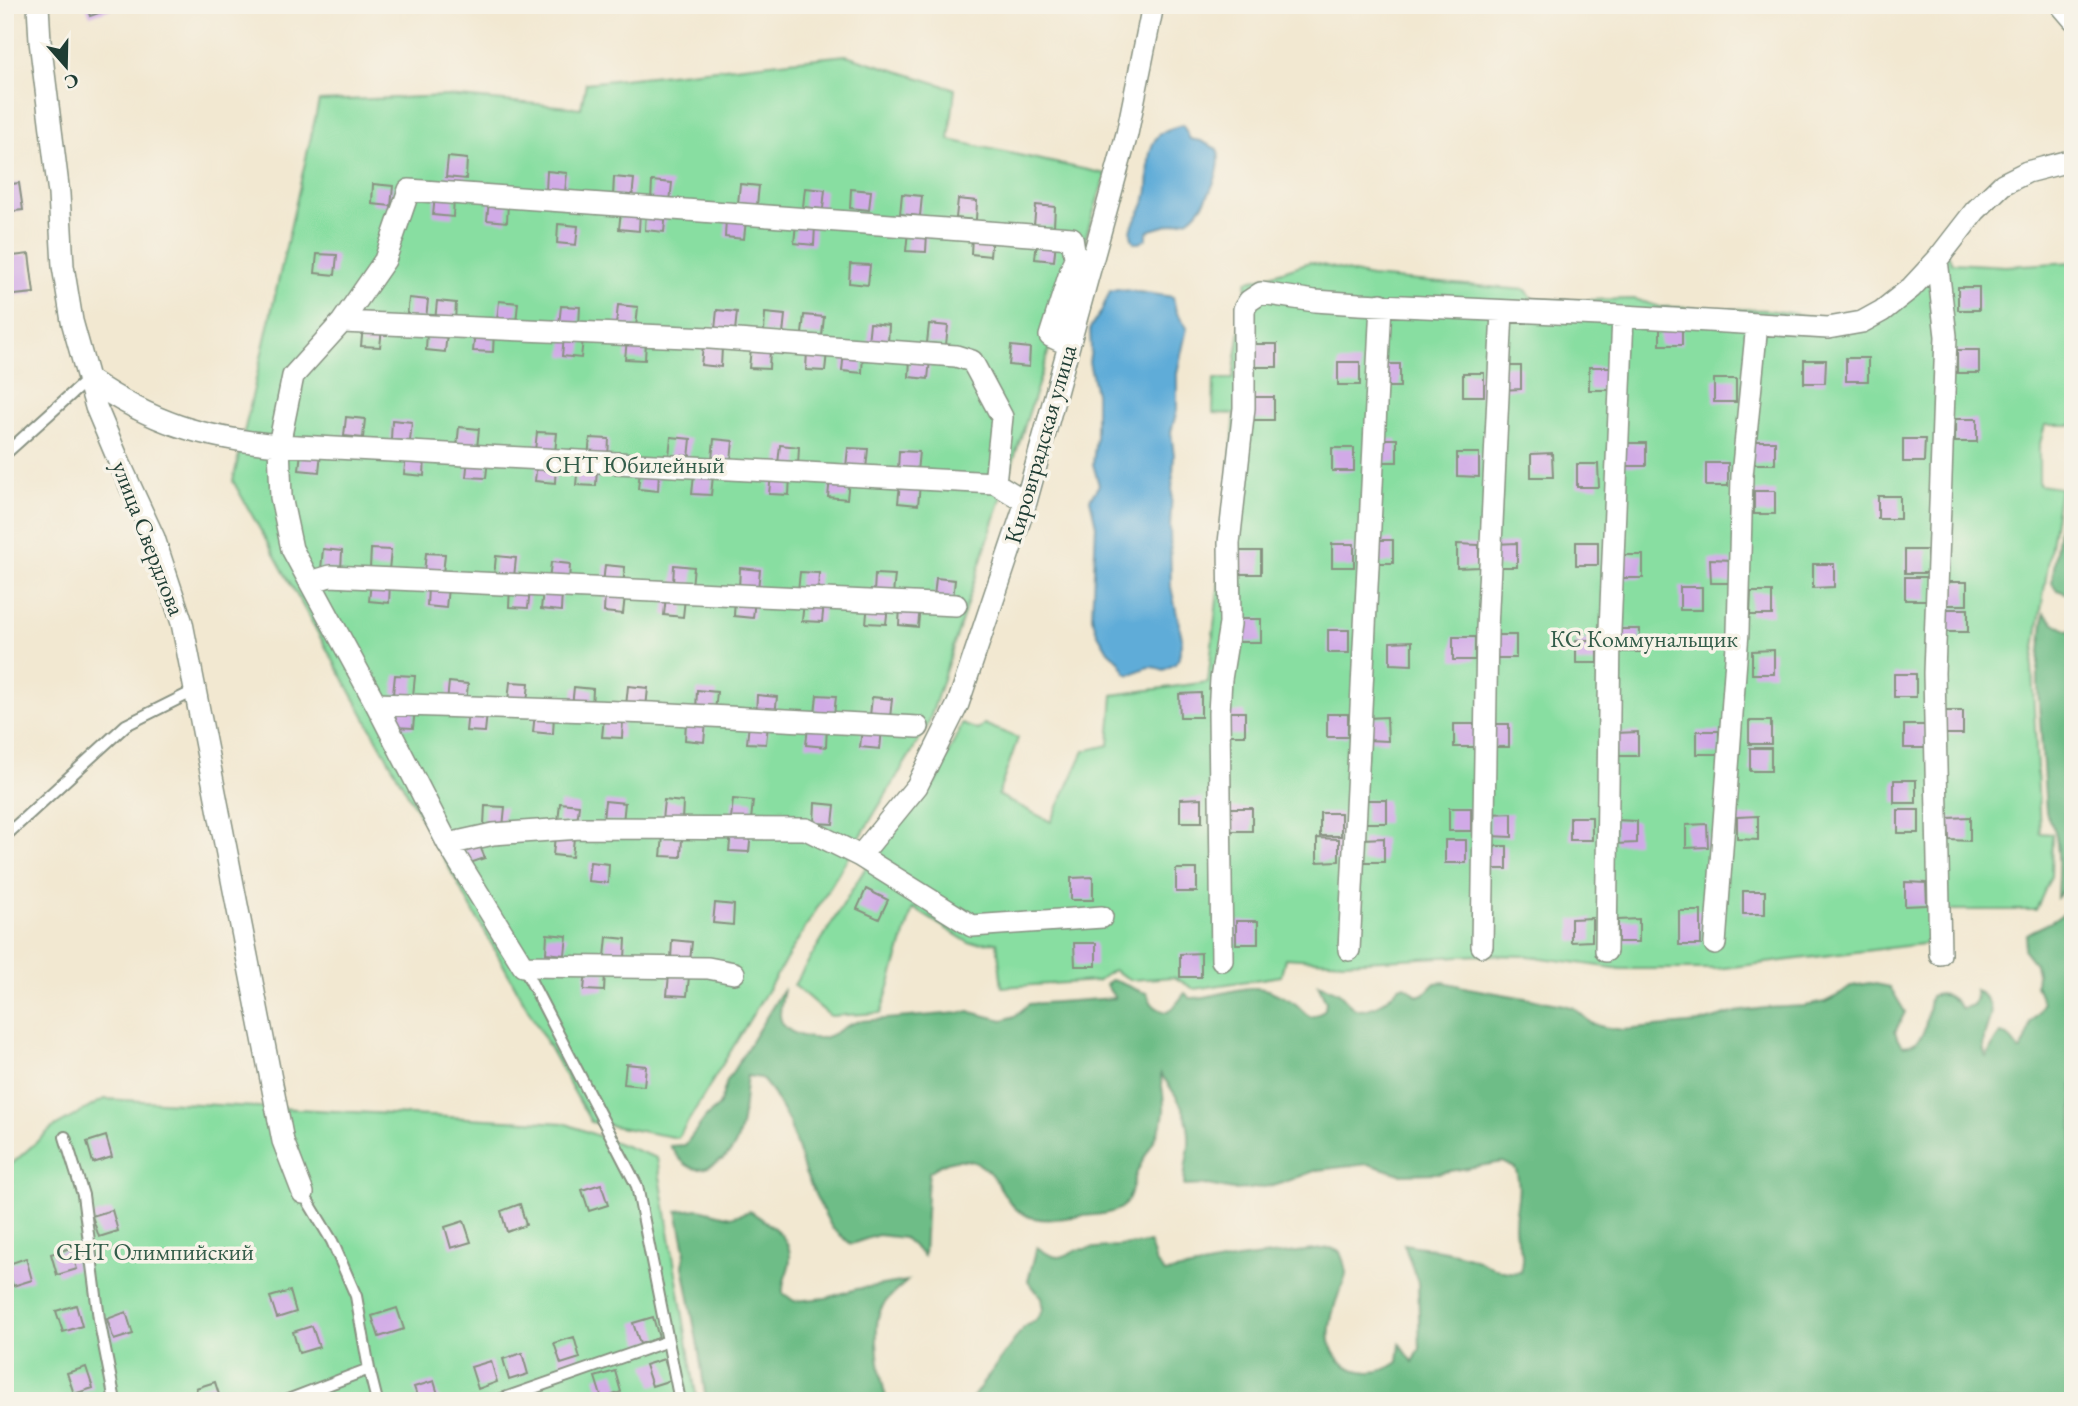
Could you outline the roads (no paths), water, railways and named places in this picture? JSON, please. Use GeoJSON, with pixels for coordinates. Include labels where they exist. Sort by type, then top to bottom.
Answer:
{"type":"FeatureCollection","features":[{"type":"Feature","properties":{"kind":"street","name":"улица Свердлова"},"geometry":{"type":"LineString","coordinates":[[38,5],[63,266],[72,321],[88,379],[108,435],[164,566],[183,623],[283,1141],[303,1193]]}},
{"type":"Feature","properties":{"kind":"street","name":"Кировградская улица"},"geometry":{"type":"LineString","coordinates":[[860,856],[916,786],[958,704],[1026,502],[1127,134],[1153,5]]}},
{"type":"Feature","properties":{"kind":"street"},"geometry":{"type":"LineString","coordinates":[[2061,5],[2073,19]]}},
{"type":"Feature","properties":{"kind":"street"},"geometry":{"type":"LineString","coordinates":[[1222,960],[1219,713],[1221,679],[1230,624],[1229,543],[1243,419],[1244,309],[1249,301],[1261,293],[1315,301],[1828,328],[1862,322],[1911,288],[1975,211],[2003,184],[2027,172],[2073,160]]}},
{"type":"Feature","properties":{"kind":"street"},"geometry":{"type":"LineString","coordinates":[[734,974],[708,968],[523,966],[448,844],[292,549],[281,497],[279,445],[293,376],[342,321],[384,260],[409,190],[1072,238],[1075,257],[1049,336],[1069,345]]}},
{"type":"Feature","properties":{"kind":"street"},"geometry":{"type":"LineString","coordinates":[[1937,260],[1946,336],[1934,673],[1940,954]]}},
{"type":"Feature","properties":{"kind":"street"},"geometry":{"type":"LineString","coordinates":[[1349,950],[1381,304]]}},
{"type":"Feature","properties":{"kind":"street"},"geometry":{"type":"LineString","coordinates":[[1482,946],[1487,629],[1502,311]]}},
{"type":"Feature","properties":{"kind":"street"},"geometry":{"type":"LineString","coordinates":[[1606,951],[1610,630],[1623,316]]}},
{"type":"Feature","properties":{"kind":"street"},"geometry":{"type":"LineString","coordinates":[[342,321],[710,338],[956,356],[972,361],[1002,417],[995,483]]}},
{"type":"Feature","properties":{"kind":"street"},"geometry":{"type":"LineString","coordinates":[[1715,944],[1738,632],[1742,475],[1757,324]]}},
{"type":"Feature","properties":{"kind":"street"},"geometry":{"type":"LineString","coordinates":[[88,379],[112,396],[171,425],[236,441],[995,483],[1026,502]]}},
{"type":"Feature","properties":{"kind":"street"},"geometry":{"type":"LineString","coordinates":[[310,582],[330,576],[956,605]]}},
{"type":"Feature","properties":{"kind":"street"},"geometry":{"type":"LineString","coordinates":[[376,704],[652,713],[918,727]]}},
{"type":"Feature","properties":{"kind":"street"},"geometry":{"type":"LineString","coordinates":[[448,844],[493,834],[581,828],[806,830],[860,856],[972,926],[1102,917]]}},
{"type":"Feature","properties":{"kind":"lane"},"geometry":{"type":"LineString","coordinates":[[5,454],[88,379]]}},
{"type":"Feature","properties":{"kind":"lane"},"geometry":{"type":"LineString","coordinates":[[5,836],[126,725],[196,690]]}},
{"type":"Feature","properties":{"kind":"lane"},"geometry":{"type":"LineString","coordinates":[[523,966],[637,1186],[680,1401]]}},
{"type":"Feature","properties":{"kind":"lane"},"geometry":{"type":"LineString","coordinates":[[65,1137],[83,1195],[99,1319],[115,1401]]}},
{"type":"Feature","properties":{"kind":"lane"},"geometry":{"type":"LineString","coordinates":[[303,1193],[332,1241],[356,1296],[377,1401]]}},
{"type":"Feature","properties":{"kind":"lane"},"geometry":{"type":"LineString","coordinates":[[496,1401],[668,1341]]}},
{"type":"Feature","properties":{"kind":"lane"},"geometry":{"type":"LineString","coordinates":[[285,1401],[369,1369]]}},
{"type":"Feature","properties":{"kind":"water"},"geometry":{"type":"Polygon","coordinates":[[[1183,125],[1190,139],[1217,149],[1218,166],[1212,187],[1201,206],[1189,219],[1151,230],[1147,233],[1147,238],[1135,243],[1132,227],[1146,199],[1152,147],[1160,134],[1183,125]]]}},
{"type":"Feature","properties":{"kind":"water"},"geometry":{"type":"Polygon","coordinates":[[[1117,289],[1173,297],[1176,312],[1187,328],[1177,373],[1177,410],[1171,432],[1174,455],[1170,527],[1171,587],[1182,638],[1179,658],[1175,664],[1164,670],[1149,667],[1130,675],[1108,651],[1092,617],[1096,525],[1090,499],[1099,485],[1093,464],[1096,393],[1089,362],[1090,328],[1110,291],[1117,289]]]}},
{"type":"Feature","properties":{"kind":"park label","name":"СНТ Юбилейный"},"geometry":{"type":"Point","coordinates":[635,464]}},
{"type":"Feature","properties":{"kind":"park label","name":"КС Коммунальщик"},"geometry":{"type":"Point","coordinates":[1644,638]}},
{"type":"Feature","properties":{"kind":"park label","name":"СНТ Олимпийский"},"geometry":{"type":"Point","coordinates":[155,1251]}}]}
